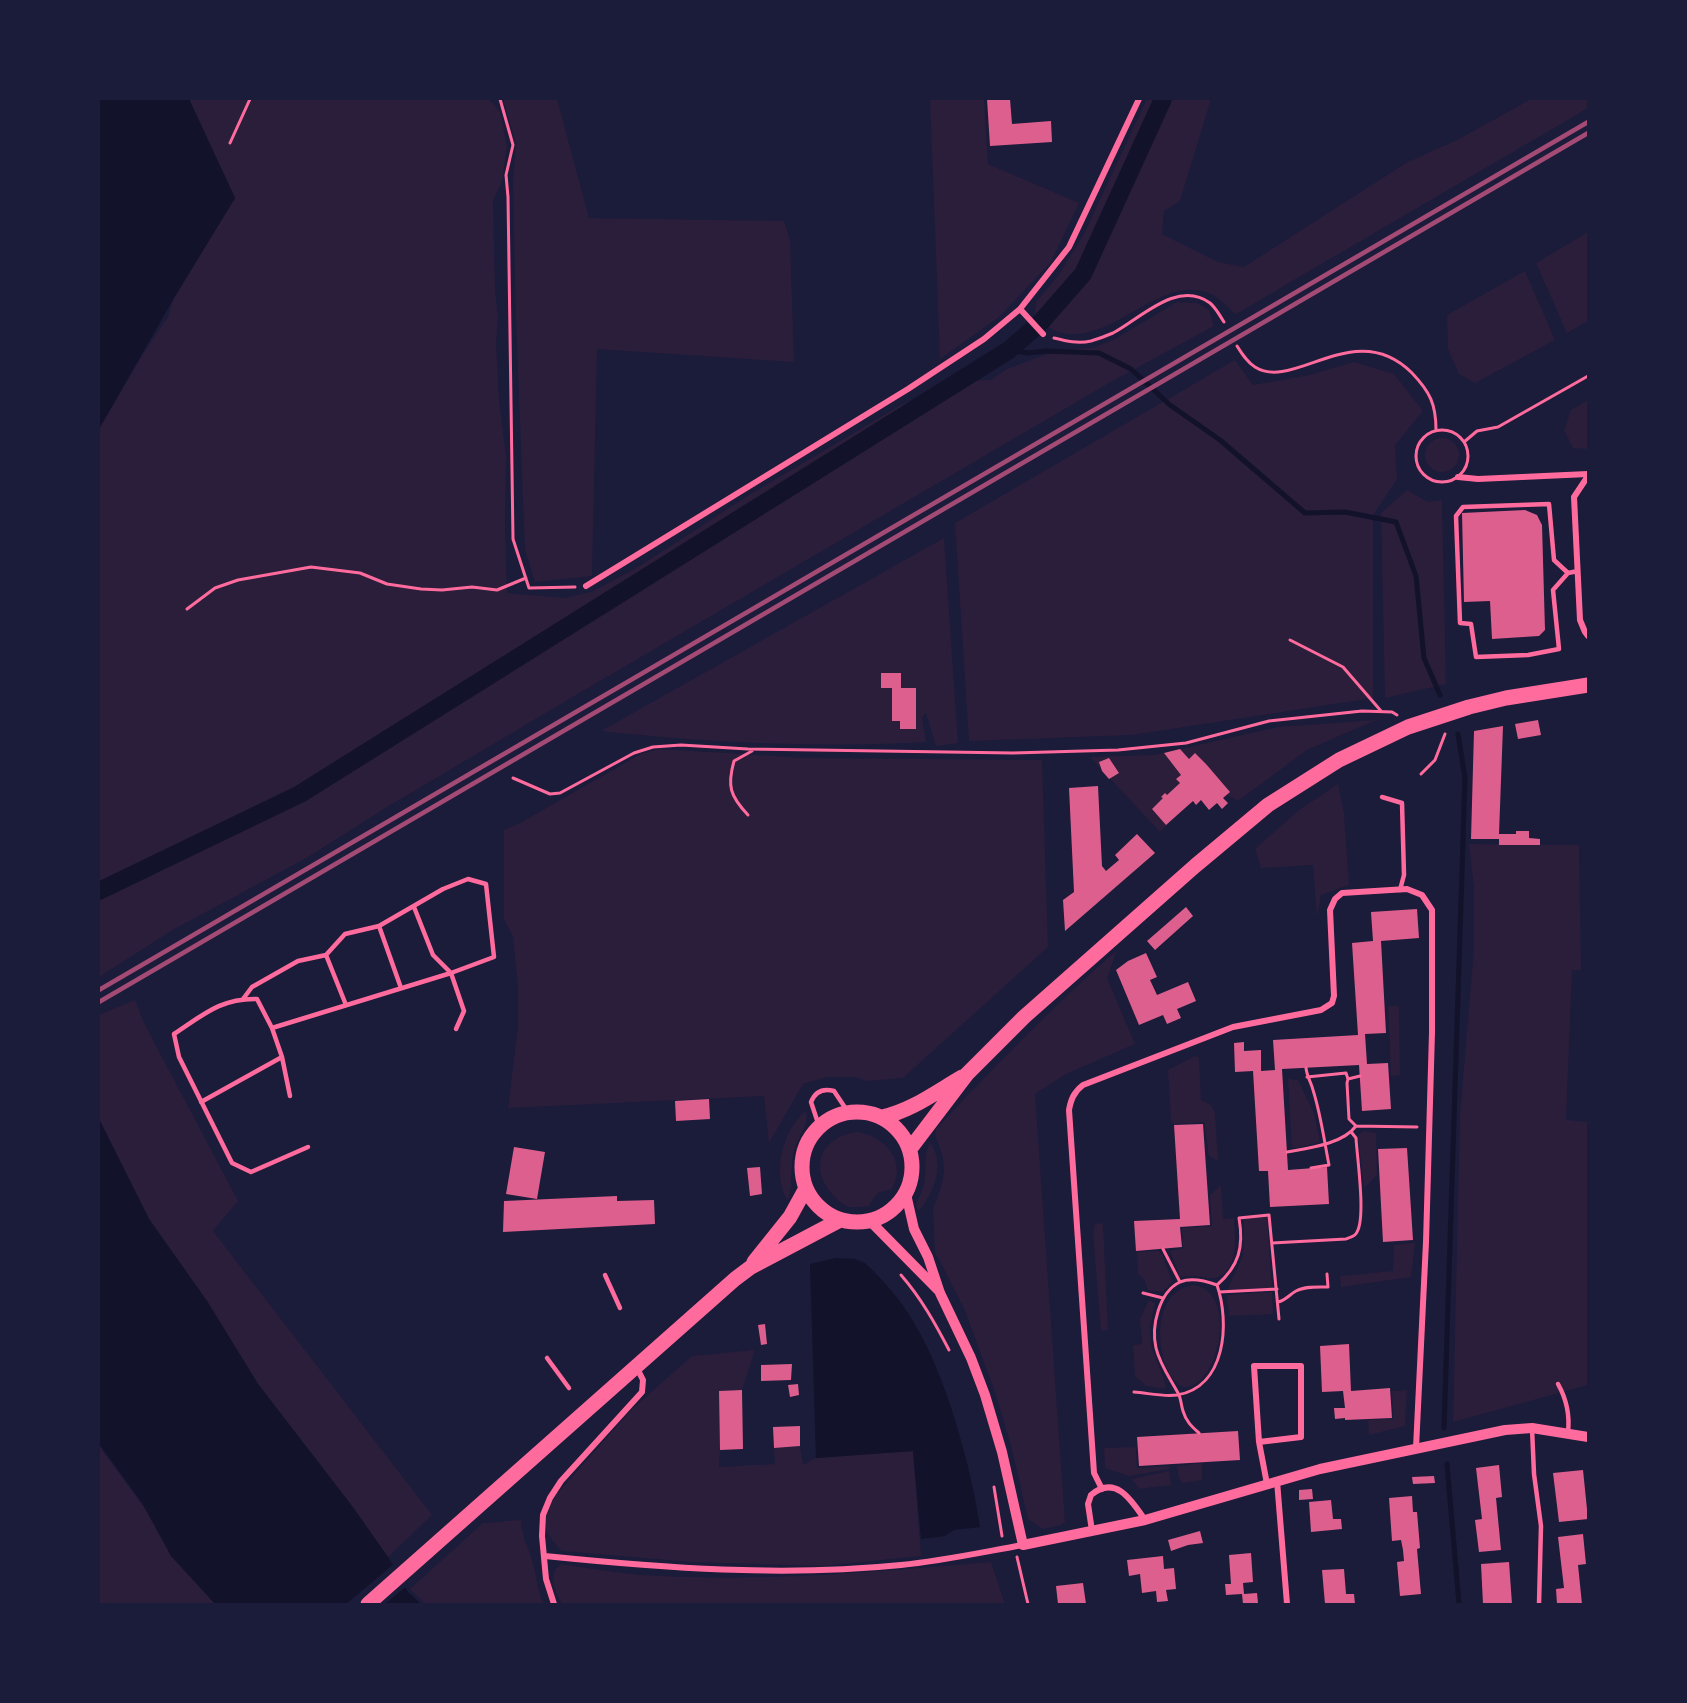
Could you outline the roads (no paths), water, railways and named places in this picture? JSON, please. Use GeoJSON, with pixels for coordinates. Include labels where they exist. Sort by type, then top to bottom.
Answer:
{"type":"FeatureCollection","features":[{"type":"Feature","properties":{"kind":"main road"},"geometry":{"type":"LineString","coordinates":[[910,1149],[967,1074],[1024,1017],[1195,866],[1268,805],[1339,760],[1408,727],[1469,707],[1506,698],[1588,685]]}},
{"type":"Feature","properties":{"kind":"main road"},"geometry":{"type":"LineString","coordinates":[[882,1117],[898,1114],[910,1108],[967,1074]]}},
{"type":"Feature","properties":{"kind":"main road"},"geometry":{"type":"LineString","coordinates":[[848,1112],[866,1112],[882,1117],[899,1131],[910,1149],[913,1164],[912,1179],[906,1194],[897,1206],[884,1216],[855,1223],[840,1220],[823,1211],[810,1197],[806,1188],[802,1172],[803,1155],[809,1140],[819,1126],[832,1117],[848,1112]]}},
{"type":"Feature","properties":{"kind":"main road"},"geometry":{"type":"LineString","coordinates":[[369,1604],[751,1267],[790,1217],[806,1188]]}},
{"type":"Feature","properties":{"kind":"main road"},"geometry":{"type":"LineString","coordinates":[[751,1267],[840,1220]]}},
{"type":"Feature","properties":{"kind":"street"},"geometry":{"type":"LineString","coordinates":[[586,586],[908,389],[984,339],[1020,309],[1069,247],[1139,99]]}},
{"type":"Feature","properties":{"kind":"street"},"geometry":{"type":"LineString","coordinates":[[1020,309],[1043,333]]}},
{"type":"Feature","properties":{"kind":"street"},"geometry":{"type":"LineString","coordinates":[[1458,477],[1478,479],[1588,475]]}},
{"type":"Feature","properties":{"kind":"street"},"geometry":{"type":"LineString","coordinates":[[1588,475],[1574,497],[1580,620],[1588,636]]}},
{"type":"Feature","properties":{"kind":"street"},"geometry":{"type":"LineString","coordinates":[[1102,1489],[1094,1473],[1076,1218],[1069,1110],[1075,1091],[1083,1085],[1233,1027],[1321,1010],[1332,1003],[1334,996],[1330,910],[1335,899],[1342,893],[1407,889],[1422,895],[1432,910],[1432,1032],[1426,1242],[1416,1448]]}},
{"type":"Feature","properties":{"kind":"street"},"geometry":{"type":"LineString","coordinates":[[906,1194],[914,1229],[928,1257],[940,1293],[957,1326],[985,1395],[1002,1452],[1019,1545]]}},
{"type":"Feature","properties":{"kind":"street"},"geometry":{"type":"LineString","coordinates":[[870,1221],[940,1293]]}},
{"type":"Feature","properties":{"kind":"street"},"geometry":{"type":"LineString","coordinates":[[1259,1442],[1301,1437],[1301,1366],[1254,1366],[1259,1442],[1272,1483],[1287,1604]]}},
{"type":"Feature","properties":{"kind":"street"},"geometry":{"type":"LineString","coordinates":[[554,1604],[546,1579],[543,1515],[561,1480],[642,1392],[643,1380],[636,1367]]}},
{"type":"Feature","properties":{"kind":"street"},"geometry":{"type":"LineString","coordinates":[[545,1556],[609,1563],[745,1571],[823,1570],[903,1565],[1092,1532],[1145,1520],[1320,1469],[1505,1430],[1532,1428],[1588,1437]]}},
{"type":"Feature","properties":{"kind":"street"},"geometry":{"type":"LineString","coordinates":[[1092,1532],[1088,1504],[1091,1495],[1102,1489],[1117,1489],[1126,1494],[1145,1520]]}},
{"type":"Feature","properties":{"kind":"lane"},"geometry":{"type":"LineString","coordinates":[[1568,573],[1554,560],[1550,504],[1463,507],[1456,516],[1460,623],[1471,624],[1476,657],[1528,655],[1559,649],[1553,590],[1568,573],[1578,571]]}},
{"type":"Feature","properties":{"kind":"lane"},"geometry":{"type":"LineString","coordinates":[[1382,797],[1402,803],[1404,875],[1400,890]]}},
{"type":"Feature","properties":{"kind":"lane"},"geometry":{"type":"LineString","coordinates":[[243,999],[252,987],[298,961],[326,955],[345,934],[379,926],[443,889],[468,879],[486,884],[494,957],[272,1028]]}},
{"type":"Feature","properties":{"kind":"lane"},"geometry":{"type":"LineString","coordinates":[[414,907],[434,955],[451,972],[464,1011],[456,1029]]}},
{"type":"Feature","properties":{"kind":"lane"},"geometry":{"type":"LineString","coordinates":[[379,926],[401,988]]}},
{"type":"Feature","properties":{"kind":"lane"},"geometry":{"type":"LineString","coordinates":[[326,955],[346,1005]]}},
{"type":"Feature","properties":{"kind":"lane"},"geometry":{"type":"LineString","coordinates":[[290,1096],[282,1057],[272,1028],[257,999],[243,999],[218,1005],[174,1034],[179,1057],[232,1163],[250,1172],[309,1147]]}},
{"type":"Feature","properties":{"kind":"lane"},"geometry":{"type":"LineString","coordinates":[[201,1102],[282,1057]]}},
{"type":"Feature","properties":{"kind":"lane"},"geometry":{"type":"LineString","coordinates":[[819,1126],[811,1102],[814,1095],[819,1092],[827,1089],[834,1091],[848,1112]]}},
{"type":"Feature","properties":{"kind":"lane"},"geometry":{"type":"LineString","coordinates":[[605,1275],[620,1308]]}},
{"type":"Feature","properties":{"kind":"lane"},"geometry":{"type":"LineString","coordinates":[[547,1358],[568,1388]]}},
{"type":"Feature","properties":{"kind":"lane"},"geometry":{"type":"LineString","coordinates":[[1558,1384],[1566,1400],[1569,1416],[1568,1432]]}},
{"type":"Feature","properties":{"kind":"lane"},"geometry":{"type":"LineString","coordinates":[[1532,1428],[1534,1474],[1541,1526],[1539,1604]]}},
{"type":"Feature","properties":{"kind":"waterway"},"geometry":{"type":"LineString","coordinates":[[99,891],[300,794],[1009,350],[1040,323],[1083,274],[1163,99]]}},
{"type":"Feature","properties":{"kind":"waterway"},"geometry":{"type":"LineString","coordinates":[[1009,350],[1028,353],[1046,351],[1099,353],[1131,369],[1170,405],[1220,440],[1305,513],[1345,512],[1396,522],[1416,576],[1424,658],[1440,695]]}},
{"type":"Feature","properties":{"kind":"waterway"},"geometry":{"type":"LineString","coordinates":[[1444,1428],[1465,778],[1458,734]]}},
{"type":"Feature","properties":{"kind":"waterway"},"geometry":{"type":"LineString","coordinates":[[1447,1464],[1459,1604]]}},
{"type":"Feature","properties":{"kind":"railway"},"geometry":{"type":"LineString","coordinates":[[99,990],[1588,122]]}},
{"type":"Feature","properties":{"kind":"railway"},"geometry":{"type":"LineString","coordinates":[[99,1002],[1588,133]]}}]}
